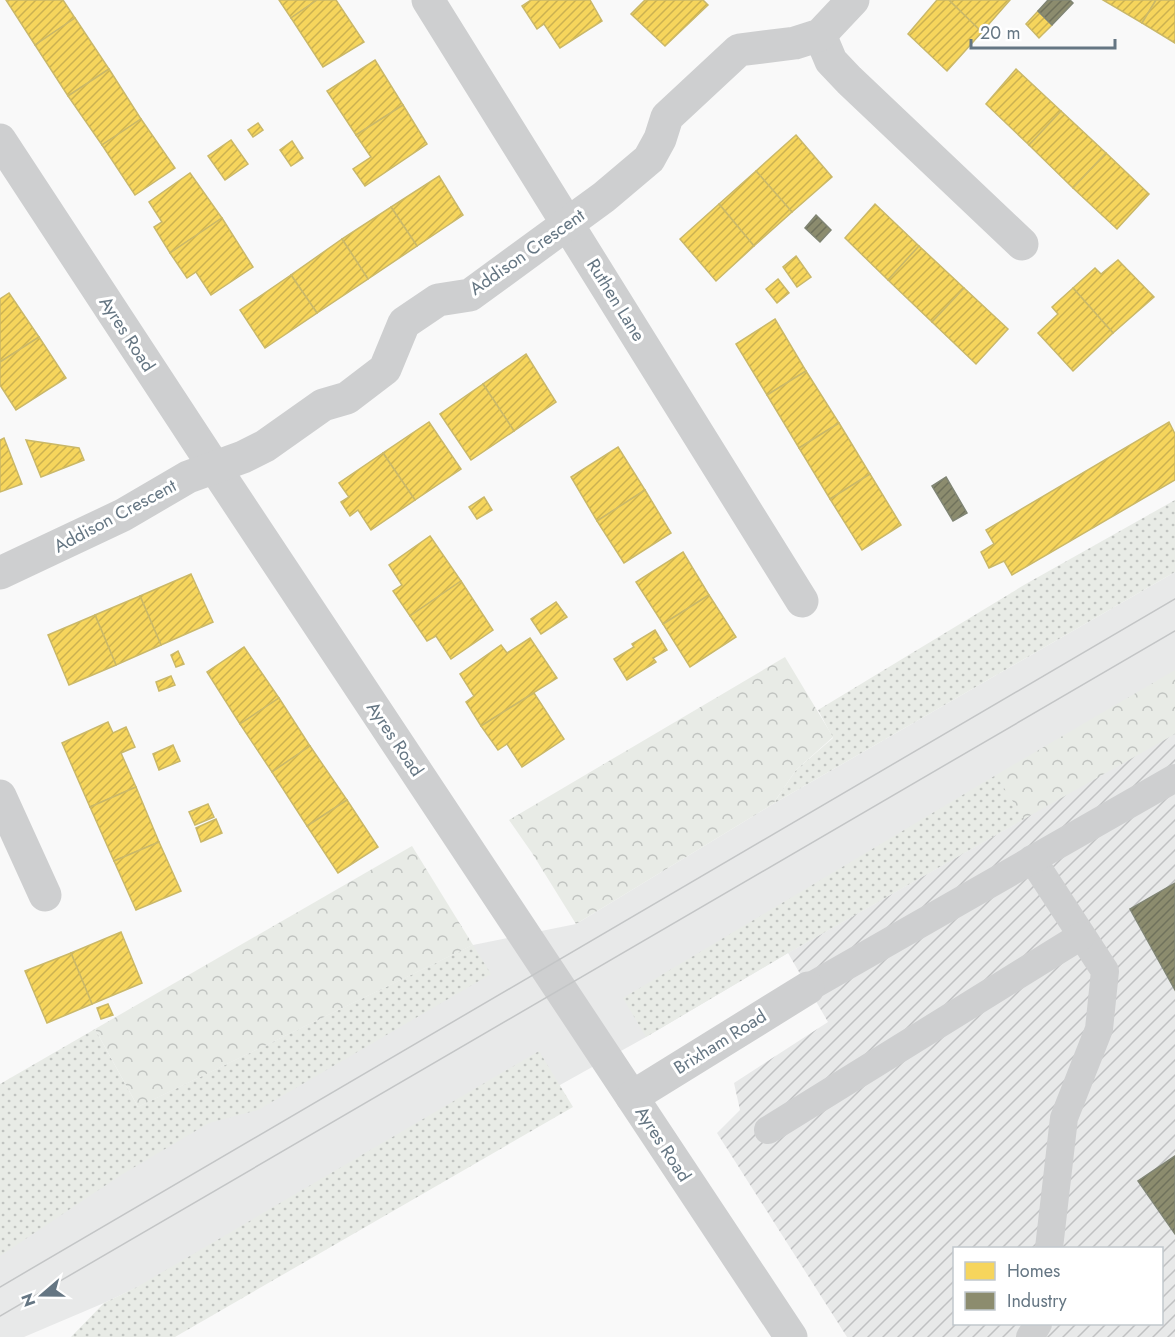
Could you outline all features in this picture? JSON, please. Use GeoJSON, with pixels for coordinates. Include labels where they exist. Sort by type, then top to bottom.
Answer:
{"type":"FeatureCollection","features":[{"type":"Feature","properties":{"kind":"street","name":"Ruthen Lane"},"geometry":{"type":"LineString","coordinates":[[428,0],[802,601]]}},
{"type":"Feature","properties":{"kind":"street"},"geometry":{"type":"LineString","coordinates":[[853,0],[820,35],[831,62],[1022,244]]}},
{"type":"Feature","properties":{"kind":"street","name":"Addison Crescent"},"geometry":{"type":"LineString","coordinates":[[0,573],[123,515],[188,477],[265,446],[323,405],[347,398],[385,369],[404,323],[438,300],[470,295],[604,197],[649,159],[660,140],[667,117],[740,50],[770,47],[820,35]]}},
{"type":"Feature","properties":{"kind":"street","name":"Ayres Road"},"geometry":{"type":"LineString","coordinates":[[0,140],[791,1337]]}},
{"type":"Feature","properties":{"kind":"street"},"geometry":{"type":"LineString","coordinates":[[0,796],[45,895]]}},
{"type":"Feature","properties":{"kind":"street","name":"Brixham Road"},"geometry":{"type":"LineString","coordinates":[[626,1087],[808,988]]}},
{"type":"Feature","properties":{"kind":"lane"},"geometry":{"type":"LineString","coordinates":[[808,988],[1175,778]]}},
{"type":"Feature","properties":{"kind":"lane"},"geometry":{"type":"LineString","coordinates":[[1032,859],[1105,971],[1099,1029],[1064,1118],[1049,1247]]}},
{"type":"Feature","properties":{"kind":"lane"},"geometry":{"type":"LineString","coordinates":[[768,1130],[1082,936]]}},
{"type":"Feature","properties":{"kind":"shaded area"},"geometry":{"type":"Polygon","coordinates":[[[1175,572],[1175,734],[560,1085],[104,1303],[24,1337],[0,1337],[0,1190],[138,1107],[473,945],[576,924],[773,804],[1175,572]]]}},
{"type":"Feature","properties":{"kind":"shaded area"},"geometry":{"type":"Polygon","coordinates":[[[1175,728],[1175,1337],[847,1337],[717,1133],[740,1110],[734,1083],[828,1022],[788,953],[1024,819],[1175,728]]]}},
{"type":"Feature","properties":{"kind":"green space"},"geometry":{"type":"Polygon","coordinates":[[[1175,500],[1175,572],[773,804],[796,770],[833,738],[818,710],[1024,585],[1175,500]]]}},
{"type":"Feature","properties":{"kind":"green space"},"geometry":{"type":"Polygon","coordinates":[[[785,657],[833,737],[796,770],[773,804],[576,924],[509,820],[785,657]]]}},
{"type":"Feature","properties":{"kind":"green space"},"geometry":{"type":"Polygon","coordinates":[[[1175,670],[1175,734],[1024,819],[996,775],[1175,670]]]}},
{"type":"Feature","properties":{"kind":"green space"},"geometry":{"type":"Polygon","coordinates":[[[996,775],[1024,819],[788,953],[646,1037],[623,998],[996,775]]]}},
{"type":"Feature","properties":{"kind":"green space"},"geometry":{"type":"Polygon","coordinates":[[[412,846],[473,945],[138,1107],[95,1029],[412,846]]]}},
{"type":"Feature","properties":{"kind":"green space"},"geometry":{"type":"Polygon","coordinates":[[[473,945],[491,974],[258,1110],[209,1123],[121,1175],[0,1256],[0,1084],[95,1029],[138,1107],[473,945]]]}},
{"type":"Feature","properties":{"kind":"green space"},"geometry":{"type":"Polygon","coordinates":[[[539,1051],[573,1107],[175,1337],[71,1337],[104,1303],[137,1287],[539,1051]]]}},
{"type":"Feature","properties":{"kind":"building: Homes"},"geometry":{"type":"Polygon","coordinates":[[[6,0],[63,0],[75,18],[35,45],[6,0]]]}},
{"type":"Feature","properties":{"kind":"building: Homes"},"geometry":{"type":"Polygon","coordinates":[[[279,0],[317,0],[291,18],[279,0]]]}},
{"type":"Feature","properties":{"kind":"building: Homes"},"geometry":{"type":"Polygon","coordinates":[[[317,0],[336,0],[364,42],[323,67],[291,18],[317,0]]]}},
{"type":"Feature","properties":{"kind":"building: Homes"},"geometry":{"type":"Polygon","coordinates":[[[531,0],[590,0],[602,21],[560,48],[544,24],[537,29],[522,6],[531,0]]]}},
{"type":"Feature","properties":{"kind":"building: Homes"},"geometry":{"type":"Polygon","coordinates":[[[645,0],[703,0],[708,5],[665,46],[631,14],[645,0]]]}},
{"type":"Feature","properties":{"kind":"building: Homes"},"geometry":{"type":"Polygon","coordinates":[[[937,0],[949,0],[982,32],[947,71],[908,34],[937,0]]]}},
{"type":"Feature","properties":{"kind":"building: Homes"},"geometry":{"type":"Polygon","coordinates":[[[949,0],[1010,0],[982,32],[949,0]]]}},
{"type":"Feature","properties":{"kind":"building: Homes"},"geometry":{"type":"Polygon","coordinates":[[[1103,0],[1156,0],[1142,23],[1103,0]]]}},
{"type":"Feature","properties":{"kind":"building: Homes"},"geometry":{"type":"Polygon","coordinates":[[[1156,0],[1175,0],[1175,43],[1142,23],[1156,0]]]}},
{"type":"Feature","properties":{"kind":"building: Homes"},"geometry":{"type":"Polygon","coordinates":[[[1038,11],[1052,25],[1039,38],[1026,24],[1038,11]]]}},
{"type":"Feature","properties":{"kind":"building: Homes"},"geometry":{"type":"Polygon","coordinates":[[[75,18],[109,69],[68,96],[35,45],[75,18]]]}},
{"type":"Feature","properties":{"kind":"building: Homes"},"geometry":{"type":"Polygon","coordinates":[[[375,60],[403,105],[356,135],[327,91],[375,60]]]}},
{"type":"Feature","properties":{"kind":"building: Homes"},"geometry":{"type":"Polygon","coordinates":[[[109,69],[141,119],[102,145],[68,96],[109,69]]]}},
{"type":"Feature","properties":{"kind":"building: Homes"},"geometry":{"type":"Polygon","coordinates":[[[1016,69],[1061,111],[1029,145],[986,104],[1016,69]]]}},
{"type":"Feature","properties":{"kind":"building: Homes"},"geometry":{"type":"Polygon","coordinates":[[[403,105],[427,144],[365,186],[353,169],[371,157],[356,135],[403,105]]]}},
{"type":"Feature","properties":{"kind":"building: Homes"},"geometry":{"type":"Polygon","coordinates":[[[1061,111],[1106,153],[1073,188],[1029,145],[1061,111]]]}},
{"type":"Feature","properties":{"kind":"building: Homes"},"geometry":{"type":"Polygon","coordinates":[[[141,119],[175,168],[135,195],[102,145],[141,119]]]}},
{"type":"Feature","properties":{"kind":"building: Homes"},"geometry":{"type":"Polygon","coordinates":[[[258,123],[263,130],[253,137],[248,130],[258,123]]]}},
{"type":"Feature","properties":{"kind":"building: Homes"},"geometry":{"type":"Polygon","coordinates":[[[796,135],[832,177],[792,212],[756,171],[796,135]]]}},
{"type":"Feature","properties":{"kind":"building: Homes"},"geometry":{"type":"Polygon","coordinates":[[[231,140],[248,164],[225,180],[208,156],[231,140]]]}},
{"type":"Feature","properties":{"kind":"building: Homes"},"geometry":{"type":"Polygon","coordinates":[[[292,141],[303,158],[291,166],[280,150],[292,141]]]}},
{"type":"Feature","properties":{"kind":"building: Homes"},"geometry":{"type":"Polygon","coordinates":[[[1106,153],[1149,194],[1117,229],[1073,188],[1106,153]]]}},
{"type":"Feature","properties":{"kind":"building: Homes"},"geometry":{"type":"Polygon","coordinates":[[[756,171],[792,212],[754,246],[719,204],[756,171]]]}},
{"type":"Feature","properties":{"kind":"building: Homes"},"geometry":{"type":"Polygon","coordinates":[[[190,173],[222,218],[170,253],[154,227],[162,222],[149,202],[190,173]]]}},
{"type":"Feature","properties":{"kind":"building: Homes"},"geometry":{"type":"Polygon","coordinates":[[[439,176],[463,215],[417,246],[391,207],[439,176]]]}},
{"type":"Feature","properties":{"kind":"building: Homes"},"geometry":{"type":"Polygon","coordinates":[[[719,204],[754,246],[716,281],[680,239],[719,204]]]}},
{"type":"Feature","properties":{"kind":"building: Homes"},"geometry":{"type":"Polygon","coordinates":[[[875,204],[919,246],[888,280],[845,238],[875,204]]]}},
{"type":"Feature","properties":{"kind":"building: Homes"},"geometry":{"type":"Polygon","coordinates":[[[391,207],[417,246],[368,279],[342,239],[391,207]]]}},
{"type":"Feature","properties":{"kind":"building: Homes"},"geometry":{"type":"Polygon","coordinates":[[[222,218],[253,267],[211,295],[196,272],[187,278],[170,253],[222,218]]]}},
{"type":"Feature","properties":{"kind":"building: Homes"},"geometry":{"type":"Polygon","coordinates":[[[342,239],[368,279],[317,313],[291,275],[342,239]]]}},
{"type":"Feature","properties":{"kind":"building: Homes"},"geometry":{"type":"Polygon","coordinates":[[[919,246],[964,288],[932,322],[888,280],[919,246]]]}},
{"type":"Feature","properties":{"kind":"building: Homes"},"geometry":{"type":"Polygon","coordinates":[[[796,256],[811,277],[797,287],[783,267],[796,256]]]}},
{"type":"Feature","properties":{"kind":"building: Homes"},"geometry":{"type":"Polygon","coordinates":[[[1118,260],[1154,297],[1113,333],[1073,288],[1095,268],[1101,274],[1118,260]]]}},
{"type":"Feature","properties":{"kind":"building: Homes"},"geometry":{"type":"Polygon","coordinates":[[[291,275],[317,313],[265,348],[240,310],[291,275]]]}},
{"type":"Feature","properties":{"kind":"building: Homes"},"geometry":{"type":"Polygon","coordinates":[[[778,279],[789,293],[777,303],[766,289],[778,279]]]}},
{"type":"Feature","properties":{"kind":"building: Homes"},"geometry":{"type":"Polygon","coordinates":[[[964,288],[1008,329],[976,364],[932,322],[964,288]]]}},
{"type":"Feature","properties":{"kind":"building: Homes"},"geometry":{"type":"Polygon","coordinates":[[[1073,288],[1113,333],[1073,371],[1038,333],[1058,314],[1052,307],[1073,288]]]}},
{"type":"Feature","properties":{"kind":"building: Homes"},"geometry":{"type":"Polygon","coordinates":[[[9,293],[39,337],[0,362],[0,299],[9,293]]]}},
{"type":"Feature","properties":{"kind":"building: Homes"},"geometry":{"type":"Polygon","coordinates":[[[775,319],[806,371],[767,395],[736,344],[775,319]]]}},
{"type":"Feature","properties":{"kind":"building: Homes"},"geometry":{"type":"Polygon","coordinates":[[[39,337],[66,378],[16,410],[0,385],[0,362],[39,337]]]}},
{"type":"Feature","properties":{"kind":"building: Homes"},"geometry":{"type":"Polygon","coordinates":[[[526,354],[556,402],[514,431],[483,384],[526,354]]]}},
{"type":"Feature","properties":{"kind":"building: Homes"},"geometry":{"type":"Polygon","coordinates":[[[806,371],[839,423],[799,448],[767,395],[806,371]]]}},
{"type":"Feature","properties":{"kind":"building: Homes"},"geometry":{"type":"Polygon","coordinates":[[[483,384],[514,431],[471,460],[440,414],[483,384]]]}},
{"type":"Feature","properties":{"kind":"building: Homes"},"geometry":{"type":"Polygon","coordinates":[[[429,422],[461,469],[415,500],[383,453],[429,422]]]}},
{"type":"Feature","properties":{"kind":"building: Homes"},"geometry":{"type":"Polygon","coordinates":[[[1169,422],[1175,434],[1175,480],[1012,575],[1004,561],[989,568],[981,552],[994,544],[986,530],[1169,422]]]}},
{"type":"Feature","properties":{"kind":"building: Homes"},"geometry":{"type":"Polygon","coordinates":[[[839,423],[870,474],[830,499],[799,448],[839,423]]]}},
{"type":"Feature","properties":{"kind":"building: Homes"},"geometry":{"type":"Polygon","coordinates":[[[4,438],[22,484],[0,492],[0,440],[4,438]]]}},
{"type":"Feature","properties":{"kind":"building: Homes"},"geometry":{"type":"Polygon","coordinates":[[[26,440],[79,448],[84,460],[41,477],[26,440]]]}},
{"type":"Feature","properties":{"kind":"building: Homes"},"geometry":{"type":"Polygon","coordinates":[[[618,447],[645,490],[597,521],[571,477],[618,447]]]}},
{"type":"Feature","properties":{"kind":"building: Homes"},"geometry":{"type":"Polygon","coordinates":[[[383,453],[415,500],[371,530],[358,510],[350,516],[341,502],[349,497],[339,483],[383,453]]]}},
{"type":"Feature","properties":{"kind":"building: Homes"},"geometry":{"type":"Polygon","coordinates":[[[870,474],[901,525],[862,550],[830,499],[870,474]]]}},
{"type":"Feature","properties":{"kind":"building: Homes"},"geometry":{"type":"Polygon","coordinates":[[[645,490],[671,533],[624,563],[597,521],[645,490]]]}},
{"type":"Feature","properties":{"kind":"building: Homes"},"geometry":{"type":"Polygon","coordinates":[[[484,497],[492,510],[477,519],[469,507],[484,497]]]}},
{"type":"Feature","properties":{"kind":"building: Homes"},"geometry":{"type":"Polygon","coordinates":[[[430,536],[461,581],[410,616],[393,591],[402,585],[389,565],[430,536]]]}},
{"type":"Feature","properties":{"kind":"building: Homes"},"geometry":{"type":"Polygon","coordinates":[[[683,552],[709,595],[663,624],[636,582],[683,552]]]}},
{"type":"Feature","properties":{"kind":"building: Homes"},"geometry":{"type":"Polygon","coordinates":[[[191,574],[213,622],[161,645],[140,596],[191,574]]]}},
{"type":"Feature","properties":{"kind":"building: Homes"},"geometry":{"type":"Polygon","coordinates":[[[461,581],[493,630],[451,659],[436,636],[427,641],[410,616],[461,581]]]}},
{"type":"Feature","properties":{"kind":"building: Homes"},"geometry":{"type":"Polygon","coordinates":[[[709,595],[736,637],[690,667],[663,624],[709,595]]]}},
{"type":"Feature","properties":{"kind":"building: Homes"},"geometry":{"type":"Polygon","coordinates":[[[140,596],[161,645],[116,665],[95,615],[140,596]]]}},
{"type":"Feature","properties":{"kind":"building: Homes"},"geometry":{"type":"Polygon","coordinates":[[[556,602],[567,617],[541,634],[531,619],[556,602]]]}},
{"type":"Feature","properties":{"kind":"building: Homes"},"geometry":{"type":"Polygon","coordinates":[[[95,615],[116,665],[69,685],[48,635],[95,615]]]}},
{"type":"Feature","properties":{"kind":"building: Homes"},"geometry":{"type":"Polygon","coordinates":[[[655,630],[667,650],[653,658],[656,662],[627,680],[614,659],[634,647],[632,644],[655,630]]]}},
{"type":"Feature","properties":{"kind":"building: Homes"},"geometry":{"type":"Polygon","coordinates":[[[530,638],[557,678],[481,726],[466,702],[474,696],[460,674],[501,645],[507,653],[530,638]]]}},
{"type":"Feature","properties":{"kind":"building: Homes"},"geometry":{"type":"Polygon","coordinates":[[[244,647],[279,698],[240,724],[207,672],[244,647]]]}},
{"type":"Feature","properties":{"kind":"building: Homes"},"geometry":{"type":"Polygon","coordinates":[[[178,651],[184,664],[176,667],[171,655],[178,651]]]}},
{"type":"Feature","properties":{"kind":"building: Homes"},"geometry":{"type":"Polygon","coordinates":[[[171,676],[175,685],[159,691],[156,682],[171,676]]]}},
{"type":"Feature","properties":{"kind":"building: Homes"},"geometry":{"type":"Polygon","coordinates":[[[534,693],[564,739],[522,767],[507,744],[498,750],[481,726],[534,693]]]}},
{"type":"Feature","properties":{"kind":"building: Homes"},"geometry":{"type":"Polygon","coordinates":[[[279,698],[310,746],[272,772],[240,724],[279,698]]]}},
{"type":"Feature","properties":{"kind":"building: Homes"},"geometry":{"type":"Polygon","coordinates":[[[108,722],[113,733],[126,727],[135,747],[121,753],[136,787],[90,807],[62,743],[108,722]]]}},
{"type":"Feature","properties":{"kind":"building: Homes"},"geometry":{"type":"Polygon","coordinates":[[[173,745],[180,761],[159,770],[153,754],[173,745]]]}},
{"type":"Feature","properties":{"kind":"building: Homes"},"geometry":{"type":"Polygon","coordinates":[[[310,746],[347,800],[307,826],[272,772],[310,746]]]}},
{"type":"Feature","properties":{"kind":"building: Homes"},"geometry":{"type":"Polygon","coordinates":[[[136,787],[159,842],[114,861],[90,807],[136,787]]]}},
{"type":"Feature","properties":{"kind":"building: Homes"},"geometry":{"type":"Polygon","coordinates":[[[347,800],[378,847],[338,873],[307,826],[347,800]]]}},
{"type":"Feature","properties":{"kind":"building: Homes"},"geometry":{"type":"Polygon","coordinates":[[[208,804],[214,817],[195,825],[189,812],[208,804]]]}},
{"type":"Feature","properties":{"kind":"building: Homes"},"geometry":{"type":"Polygon","coordinates":[[[216,819],[222,833],[201,842],[196,828],[216,819]]]}},
{"type":"Feature","properties":{"kind":"building: Homes"},"geometry":{"type":"Polygon","coordinates":[[[159,842],[181,891],[136,910],[114,861],[159,842]]]}},
{"type":"Feature","properties":{"kind":"building: Homes"},"geometry":{"type":"Polygon","coordinates":[[[121,932],[142,983],[92,1004],[71,953],[121,932]]]}},
{"type":"Feature","properties":{"kind":"building: Homes"},"geometry":{"type":"Polygon","coordinates":[[[71,953],[92,1004],[47,1023],[25,971],[71,953]]]}},
{"type":"Feature","properties":{"kind":"building: Homes"},"geometry":{"type":"Polygon","coordinates":[[[108,1004],[113,1015],[101,1019],[97,1008],[108,1004]]]}},
{"type":"Feature","properties":{"kind":"building: Industry"},"geometry":{"type":"Polygon","coordinates":[[[1048,0],[1070,0],[1073,3],[1052,25],[1038,11],[1048,0]]]}},
{"type":"Feature","properties":{"kind":"building: Industry"},"geometry":{"type":"Polygon","coordinates":[[[816,215],[831,230],[820,242],[805,228],[816,215]]]}},
{"type":"Feature","properties":{"kind":"building: Industry"},"geometry":{"type":"Polygon","coordinates":[[[946,477],[967,513],[953,521],[932,486],[946,477]]]}},
{"type":"Feature","properties":{"kind":"building: Industry"},"geometry":{"type":"Polygon","coordinates":[[[1175,883],[1175,990],[1130,909],[1175,883]]]}},
{"type":"Feature","properties":{"kind":"building: Industry"},"geometry":{"type":"Polygon","coordinates":[[[1175,1156],[1175,1234],[1138,1181],[1175,1156]]]}},
{"type":"Feature","properties":{"kind":"tram line"},"geometry":{"type":"LineString","coordinates":[[0,1287],[1175,599]]}},
{"type":"Feature","properties":{"kind":"tram line"},"geometry":{"type":"LineString","coordinates":[[0,1316],[1175,631]]}}]}
